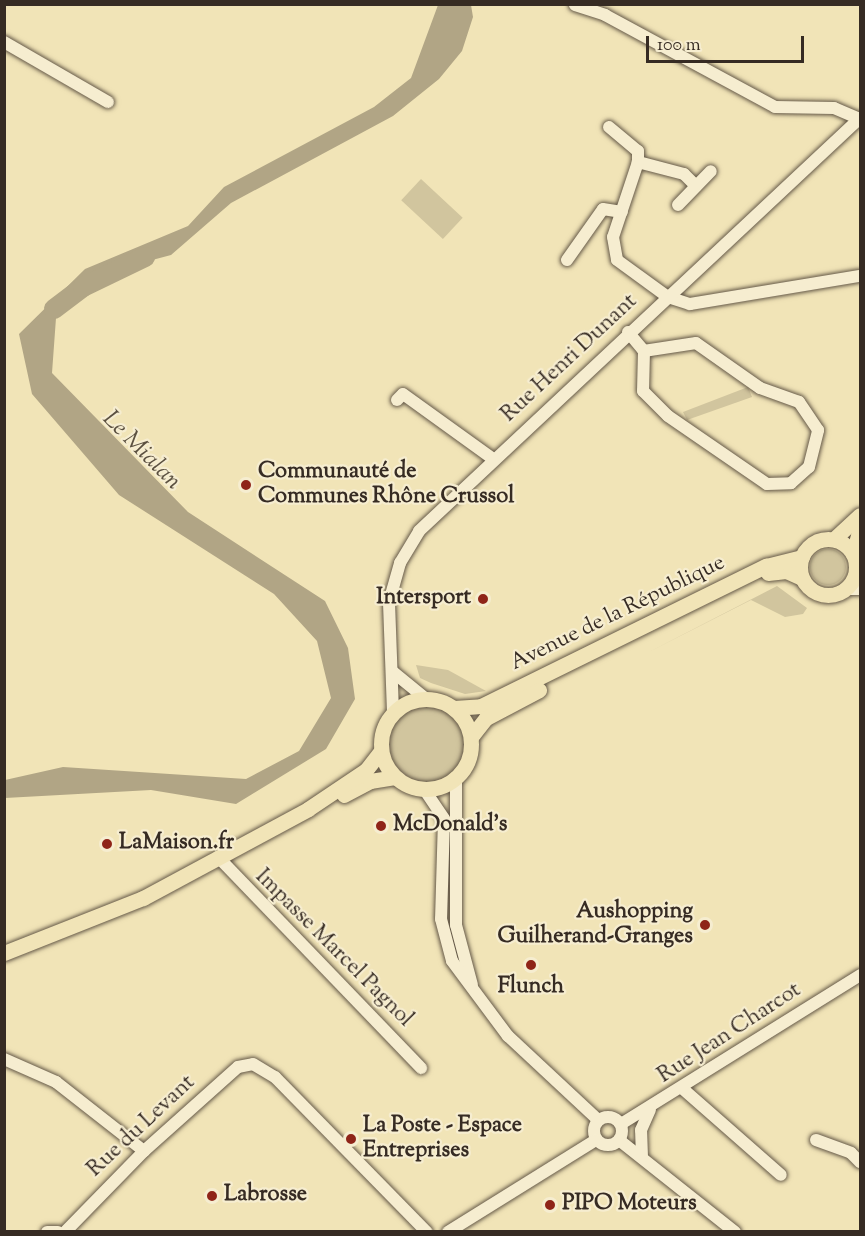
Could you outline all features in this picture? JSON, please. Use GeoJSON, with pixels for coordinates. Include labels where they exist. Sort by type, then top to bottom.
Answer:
{"type":"FeatureCollection","features":[{"type":"Feature","properties":{"kind":"main road"},"geometry":{"type":"LineString","coordinates":[[861,515],[834,539],[818,541],[802,557],[802,578],[822,594],[853,589],[861,528]]}},
{"type":"Feature","properties":{"kind":"main road"},"geometry":{"type":"LineString","coordinates":[[834,539],[857,564]]}},
{"type":"Feature","properties":{"kind":"main road","name":"Avenue de la République"},"geometry":{"type":"LineString","coordinates":[[454,708],[482,706],[766,566],[802,557]]}},
{"type":"Feature","properties":{"kind":"main road","name":"Avenue de la République"},"geometry":{"type":"LineString","coordinates":[[471,737],[493,714],[749,582],[776,571],[802,578]]}},
{"type":"Feature","properties":{"kind":"main road"},"geometry":{"type":"LineString","coordinates":[[4,953],[143,898],[308,809],[370,781],[395,777],[424,789],[456,777],[469,757],[471,737],[454,708],[425,698],[393,712],[381,735],[381,752],[395,777]]}},
{"type":"Feature","properties":{"kind":"main road"},"geometry":{"type":"LineString","coordinates":[[308,809],[366,770],[381,752]]}},
{"type":"Feature","properties":{"kind":"street"},"geometry":{"type":"LineString","coordinates":[[575,5],[608,10],[775,107],[834,108],[860,119]]}},
{"type":"Feature","properties":{"kind":"street"},"geometry":{"type":"LineString","coordinates":[[4,42],[108,102]]}},
{"type":"Feature","properties":{"kind":"street","name":"Rue Henri Dunant"},"geometry":{"type":"LineString","coordinates":[[393,712],[393,672],[387,627],[400,563],[419,531],[628,332],[860,119]]}},
{"type":"Feature","properties":{"kind":"street"},"geometry":{"type":"LineString","coordinates":[[609,128],[638,151],[639,162],[613,237],[617,260],[668,297],[690,303],[861,276]]}},
{"type":"Feature","properties":{"kind":"street"},"geometry":{"type":"LineString","coordinates":[[639,162],[684,174],[696,186]]}},
{"type":"Feature","properties":{"kind":"street"},"geometry":{"type":"LineString","coordinates":[[678,205],[711,171]]}},
{"type":"Feature","properties":{"kind":"street"},"geometry":{"type":"LineString","coordinates":[[567,260],[603,209],[622,212]]}},
{"type":"Feature","properties":{"kind":"street"},"geometry":{"type":"LineString","coordinates":[[628,332],[644,351],[640,384],[647,398],[712,446],[773,486],[790,483],[809,467],[818,430],[800,402],[760,388],[696,343],[644,351]]}},
{"type":"Feature","properties":{"kind":"street"},"geometry":{"type":"LineString","coordinates":[[397,400],[403,394],[443,430],[493,459]]}},
{"type":"Feature","properties":{"kind":"street"},"geometry":{"type":"LineString","coordinates":[[393,672],[425,698]]}},
{"type":"Feature","properties":{"kind":"street"},"geometry":{"type":"LineString","coordinates":[[456,777],[456,925],[474,992]]}},
{"type":"Feature","properties":{"kind":"street"},"geometry":{"type":"LineString","coordinates":[[424,789],[444,819],[441,893],[446,943],[474,992],[508,1036],[598,1120]]}},
{"type":"Feature","properties":{"kind":"street","name":"Impasse Marcel Pagnol"},"geometry":{"type":"LineString","coordinates":[[218,857],[421,1068]]}},
{"type":"Feature","properties":{"kind":"street","name":"Rue Jean Charcot"},"geometry":{"type":"LineString","coordinates":[[621,1124],[650,1110],[861,975]]}},
{"type":"Feature","properties":{"kind":"street"},"geometry":{"type":"LineString","coordinates":[[4,1059],[56,1082],[144,1151]]}},
{"type":"Feature","properties":{"kind":"street","name":"Rue du Levant"},"geometry":{"type":"LineString","coordinates":[[65,1232],[144,1151],[238,1067],[253,1064],[275,1077],[428,1232]]}},
{"type":"Feature","properties":{"kind":"street"},"geometry":{"type":"LineString","coordinates":[[683,1089],[781,1175]]}},
{"type":"Feature","properties":{"kind":"street"},"geometry":{"type":"LineString","coordinates":[[642,1157],[641,1130],[650,1110]]}},
{"type":"Feature","properties":{"kind":"street"},"geometry":{"type":"LineString","coordinates":[[598,1120],[608,1116],[621,1124],[619,1140]]}},
{"type":"Feature","properties":{"kind":"street"},"geometry":{"type":"LineString","coordinates":[[596,1140],[598,1120]]}},
{"type":"Feature","properties":{"kind":"street"},"geometry":{"type":"LineString","coordinates":[[596,1140],[607,1145],[619,1140]]}},
{"type":"Feature","properties":{"kind":"street"},"geometry":{"type":"LineString","coordinates":[[448,1232],[466,1227],[596,1140]]}},
{"type":"Feature","properties":{"kind":"street"},"geometry":{"type":"LineString","coordinates":[[619,1140],[735,1232]]}},
{"type":"Feature","properties":{"kind":"street"},"geometry":{"type":"LineString","coordinates":[[816,1140],[851,1152],[861,1162]]}},
{"type":"Feature","properties":{"kind":"street"},"geometry":{"type":"LineString","coordinates":[[47,1232],[58,1232]]}},
{"type":"Feature","properties":{"kind":"shaded area","name":"Le Mialan"},"geometry":{"type":"Polygon","coordinates":[[[438,5],[471,5],[473,17],[462,51],[439,79],[393,116],[231,203],[171,255],[111,271],[77,290],[56,318],[52,373],[188,512],[325,601],[348,648],[355,699],[326,749],[236,804],[151,790],[5,798],[5,780],[63,767],[246,779],[299,751],[331,698],[317,641],[274,594],[119,495],[32,394],[19,334],[85,269],[188,226],[224,187],[374,107],[411,78],[438,5]]]}},
{"type":"Feature","properties":{"kind":"shaded area"},"geometry":{"type":"Polygon","coordinates":[[[421,179],[463,218],[443,239],[401,200],[421,179]]]}},
{"type":"Feature","properties":{"kind":"shaded area"},"geometry":{"type":"Polygon","coordinates":[[[748,387],[752,397],[687,420],[683,412],[748,387]]]}},
{"type":"Feature","properties":{"kind":"shaded area"},"geometry":{"type":"Polygon","coordinates":[[[828,549],[841,554],[846,567],[841,580],[828,585],[815,580],[810,567],[815,554],[828,549]]]}},
{"type":"Feature","properties":{"kind":"shaded area"},"geometry":{"type":"Polygon","coordinates":[[[777,586],[807,608],[803,614],[785,617],[751,600],[645,654],[777,586]]]}},
{"type":"Feature","properties":{"kind":"shaded area"},"geometry":{"type":"Polygon","coordinates":[[[416,665],[448,670],[486,691],[465,694],[431,683],[420,678],[416,665]]]}},
{"type":"Feature","properties":{"kind":"shaded area"},"geometry":{"type":"Polygon","coordinates":[[[427,706],[441,709],[454,717],[462,730],[465,744],[462,758],[454,771],[441,779],[427,782],[413,779],[400,771],[392,758],[389,744],[392,730],[400,717],[413,709],[427,706]]]}},
{"type":"Feature","properties":{"kind":"waterway","name":"Le Mialan"},"geometry":{"type":"LineString","coordinates":[[54,309],[83,287],[145,257]]}},
{"type":"Feature","properties":{"kind":"place","name":"Communauté de Communes Rhône Crussol"},"geometry":{"type":"Point","coordinates":[246,485]}},
{"type":"Feature","properties":{"kind":"place","name":"Intersport"},"geometry":{"type":"Point","coordinates":[483,599]}},
{"type":"Feature","properties":{"kind":"place","name":"McDonald's"},"geometry":{"type":"Point","coordinates":[381,826]}},
{"type":"Feature","properties":{"kind":"place","name":"LaMaison.fr"},"geometry":{"type":"Point","coordinates":[107,844]}},
{"type":"Feature","properties":{"kind":"place","name":"Aushopping Guilherand-Granges"},"geometry":{"type":"Point","coordinates":[705,925]}},
{"type":"Feature","properties":{"kind":"place","name":"Flunch"},"geometry":{"type":"Point","coordinates":[531,965]}},
{"type":"Feature","properties":{"kind":"place","name":"La Poste - Espace Entreprises"},"geometry":{"type":"Point","coordinates":[351,1139]}},
{"type":"Feature","properties":{"kind":"place","name":"Labrosse"},"geometry":{"type":"Point","coordinates":[212,1196]}},
{"type":"Feature","properties":{"kind":"place","name":"PIPO Moteurs"},"geometry":{"type":"Point","coordinates":[550,1205]}}]}
